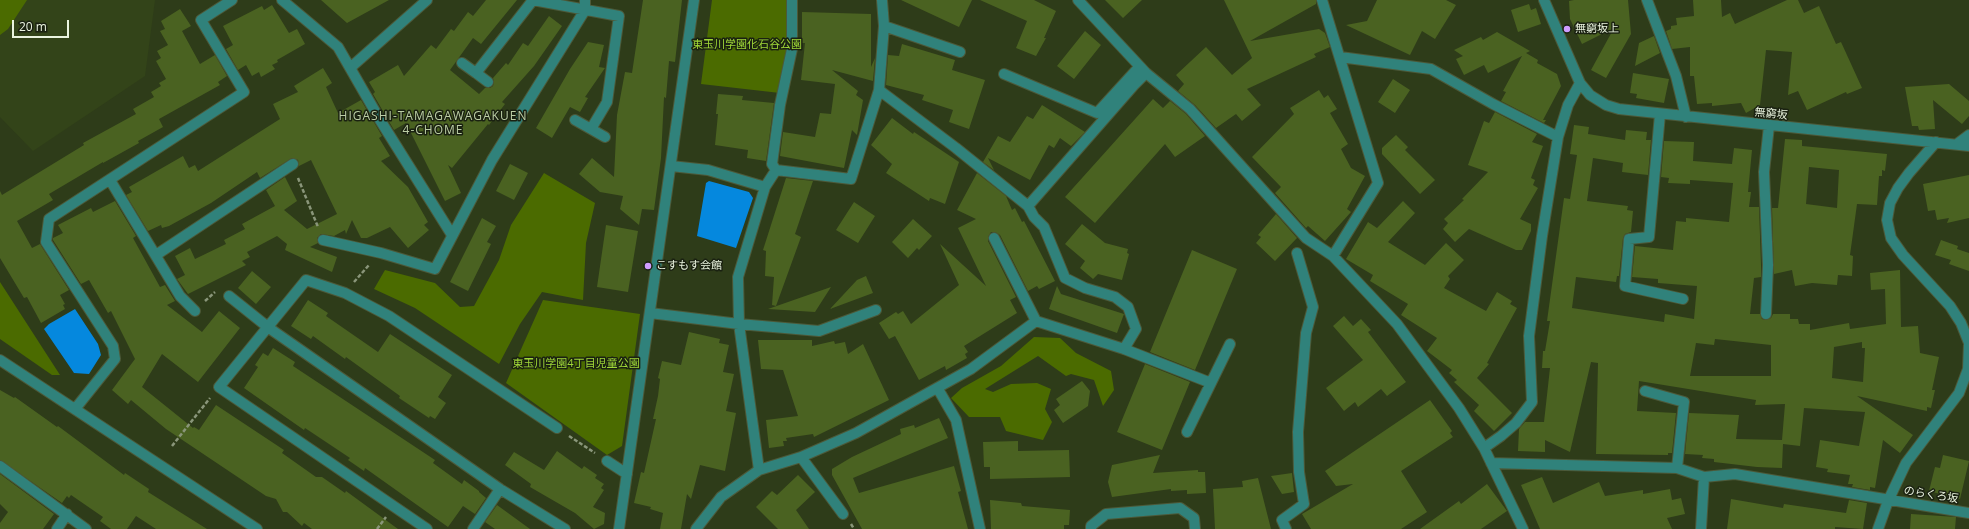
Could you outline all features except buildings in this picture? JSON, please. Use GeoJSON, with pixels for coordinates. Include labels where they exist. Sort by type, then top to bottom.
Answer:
{"type":"FeatureCollection","features":[{"type":"Feature","properties":{"kind":"street"},"geometry":{"type":"LineString","coordinates":[[75,409],[115,359],[113,346],[46,242],[49,219],[244,92],[201,20],[232,0]]}},
{"type":"Feature","properties":{"kind":"street"},"geometry":{"type":"LineString","coordinates":[[282,0],[338,47],[380,120],[452,235]]}},
{"type":"Feature","properties":{"kind":"street"},"geometry":{"type":"LineString","coordinates":[[350,68],[427,0]]}},
{"type":"Feature","properties":{"kind":"street"},"geometry":{"type":"LineString","coordinates":[[476,73],[533,0],[585,5],[619,16],[607,102],[591,129]]}},
{"type":"Feature","properties":{"kind":"street"},"geometry":{"type":"LineString","coordinates":[[619,529],[694,0]]}},
{"type":"Feature","properties":{"kind":"street"},"geometry":{"type":"LineString","coordinates":[[792,0],[792,50],[780,105],[772,164],[776,170],[851,180],[879,90],[884,26],[882,0]]}},
{"type":"Feature","properties":{"kind":"street"},"geometry":{"type":"LineString","coordinates":[[1078,0],[1143,70],[1190,109],[1306,238],[1332,256],[1397,324],[1459,408],[1484,448],[1520,528]]}},
{"type":"Feature","properties":{"kind":"street"},"geometry":{"type":"LineString","coordinates":[[1322,0],[1378,183],[1332,256]]}},
{"type":"Feature","properties":{"kind":"street"},"geometry":{"type":"LineString","coordinates":[[1484,448],[1516,423],[1532,402],[1529,336],[1558,137],[1568,105],[1580,83],[1544,0]]}},
{"type":"Feature","properties":{"kind":"street"},"geometry":{"type":"LineString","coordinates":[[1647,0],[1676,76],[1686,117]]}},
{"type":"Feature","properties":{"kind":"street"},"geometry":{"type":"LineString","coordinates":[[324,240],[381,253],[435,269],[492,160],[585,5]]}},
{"type":"Feature","properties":{"kind":"street"},"geometry":{"type":"LineString","coordinates":[[884,26],[960,52]]}},
{"type":"Feature","properties":{"kind":"street"},"geometry":{"type":"LineString","coordinates":[[1340,57],[1431,70],[1558,137]]}},
{"type":"Feature","properties":{"kind":"street"},"geometry":{"type":"LineString","coordinates":[[462,63],[488,82]]}},
{"type":"Feature","properties":{"kind":"street"},"geometry":{"type":"LineString","coordinates":[[1004,74],[1097,113],[1143,70]]}},
{"type":"Feature","properties":{"kind":"street"},"geometry":{"type":"LineString","coordinates":[[1028,206],[1124,96],[1143,70]]}},
{"type":"Feature","properties":{"kind":"street","name":"無窮坂"},"geometry":{"type":"LineString","coordinates":[[1580,83],[1590,95],[1606,105],[1619,109],[1969,146]]}},
{"type":"Feature","properties":{"kind":"street"},"geometry":{"type":"LineString","coordinates":[[879,90],[956,148],[1028,206],[1034,217],[1044,227],[1065,278],[1085,288],[1115,296],[1128,307],[1136,329],[1124,349]]}},
{"type":"Feature","properties":{"kind":"street"},"geometry":{"type":"LineString","coordinates":[[1660,114],[1649,236],[1629,239],[1626,286],[1683,299]]}},
{"type":"Feature","properties":{"kind":"street"},"geometry":{"type":"LineString","coordinates":[[575,120],[605,137]]}},
{"type":"Feature","properties":{"kind":"street"},"geometry":{"type":"LineString","coordinates":[[1766,314],[1768,265],[1764,172],[1770,126]]}},
{"type":"Feature","properties":{"kind":"street"},"geometry":{"type":"LineString","coordinates":[[1957,144],[1969,135]]}},
{"type":"Feature","properties":{"kind":"street"},"geometry":{"type":"LineString","coordinates":[[1878,529],[1888,501],[1906,463],[1959,393],[1968,369],[1969,343],[1961,323],[1950,306],[1903,255],[1892,238],[1887,220],[1890,203],[1898,188],[1936,142]]}},
{"type":"Feature","properties":{"kind":"street"},"geometry":{"type":"LineString","coordinates":[[156,255],[293,164]]}},
{"type":"Feature","properties":{"kind":"street"},"geometry":{"type":"LineString","coordinates":[[671,166],[708,170],[765,187]]}},
{"type":"Feature","properties":{"kind":"street"},"geometry":{"type":"LineString","coordinates":[[759,470],[739,324],[738,277],[765,187],[776,170]]}},
{"type":"Feature","properties":{"kind":"street"},"geometry":{"type":"LineString","coordinates":[[110,180],[180,296],[195,311]]}},
{"type":"Feature","properties":{"kind":"street"},"geometry":{"type":"LineString","coordinates":[[994,238],[1036,321],[1124,349],[1211,383]]}},
{"type":"Feature","properties":{"kind":"street"},"geometry":{"type":"LineString","coordinates":[[1286,529],[1282,520],[1304,504],[1299,472],[1298,432],[1306,333],[1314,307],[1297,253]]}},
{"type":"Feature","properties":{"kind":"street"},"geometry":{"type":"LineString","coordinates":[[427,529],[219,387],[269,328],[306,280],[344,293],[389,316],[557,428]]}},
{"type":"Feature","properties":{"kind":"street"},"geometry":{"type":"LineString","coordinates":[[229,296],[269,328],[500,489],[564,529]]}},
{"type":"Feature","properties":{"kind":"street"},"geometry":{"type":"LineString","coordinates":[[650,313],[739,324],[819,331],[876,310]]}},
{"type":"Feature","properties":{"kind":"street"},"geometry":{"type":"LineString","coordinates":[[696,529],[721,497],[759,470],[801,457],[856,434],[971,369],[1036,321]]}},
{"type":"Feature","properties":{"kind":"street"},"geometry":{"type":"LineString","coordinates":[[1187,432],[1230,344]]}},
{"type":"Feature","properties":{"kind":"street"},"geometry":{"type":"LineString","coordinates":[[0,360],[257,529]]}},
{"type":"Feature","properties":{"kind":"street"},"geometry":{"type":"LineString","coordinates":[[938,389],[956,420],[980,529]]}},
{"type":"Feature","properties":{"kind":"street"},"geometry":{"type":"LineString","coordinates":[[1644,391],[1684,402],[1677,468]]}},
{"type":"Feature","properties":{"kind":"street"},"geometry":{"type":"LineString","coordinates":[[801,457],[843,514]]}},
{"type":"Feature","properties":{"kind":"street"},"geometry":{"type":"LineString","coordinates":[[607,461],[627,474]]}},
{"type":"Feature","properties":{"kind":"street"},"geometry":{"type":"LineString","coordinates":[[1491,463],[1677,468],[1704,477],[1702,529]]}},
{"type":"Feature","properties":{"kind":"street"},"geometry":{"type":"LineString","coordinates":[[0,466],[86,529]]}},
{"type":"Feature","properties":{"kind":"street","name":"のらくろ坂"},"geometry":{"type":"LineString","coordinates":[[1704,477],[1735,474],[1888,501],[1969,513]]}},
{"type":"Feature","properties":{"kind":"street"},"geometry":{"type":"LineString","coordinates":[[473,529],[500,489]]}},
{"type":"Feature","properties":{"kind":"street"},"geometry":{"type":"LineString","coordinates":[[1091,529],[1091,526],[1106,514],[1180,508],[1194,518],[1194,529]]}},
{"type":"Feature","properties":{"kind":"street"},"geometry":{"type":"LineString","coordinates":[[57,529],[67,514]]}},
{"type":"Feature","properties":{"kind":"path"},"geometry":{"type":"LineString","coordinates":[[293,164],[324,240]]}},
{"type":"Feature","properties":{"kind":"path"},"geometry":{"type":"LineString","coordinates":[[349,288],[381,253]]}},
{"type":"Feature","properties":{"kind":"path"},"geometry":{"type":"LineString","coordinates":[[195,311],[213,293],[224,292],[229,296]]}},
{"type":"Feature","properties":{"kind":"path"},"geometry":{"type":"LineString","coordinates":[[172,446],[219,387]]}},
{"type":"Feature","properties":{"kind":"path"},"geometry":{"type":"LineString","coordinates":[[557,428],[607,461]]}},
{"type":"Feature","properties":{"kind":"shaded area"},"geometry":{"type":"Polygon","coordinates":[[[0,0],[155,0],[145,76],[33,151],[0,117],[0,0]]]}},
{"type":"Feature","properties":{"kind":"green space"},"geometry":{"type":"Polygon","coordinates":[[[0,0],[27,0],[8,29],[0,35],[0,0]]]}},
{"type":"Feature","properties":{"kind":"green space","name":"東玉川学園化石谷公園"},"geometry":{"type":"Polygon","coordinates":[[[712,0],[789,0],[788,48],[780,93],[701,84],[712,0]]]}},
{"type":"Feature","properties":{"kind":"green space"},"geometry":{"type":"Polygon","coordinates":[[[544,173],[595,203],[586,243],[583,300],[542,292],[520,324],[499,364],[415,308],[374,289],[385,270],[435,283],[460,307],[474,306],[499,260],[511,225],[544,173]]]}},
{"type":"Feature","properties":{"kind":"green space"},"geometry":{"type":"Polygon","coordinates":[[[0,282],[60,375],[52,375],[0,339],[0,282]]]}},
{"type":"Feature","properties":{"kind":"green space","name":"東玉川学園4丁目児童公園"},"geometry":{"type":"Polygon","coordinates":[[[543,300],[640,314],[622,446],[607,455],[506,383],[543,300]]]}},
{"type":"Feature","properties":{"kind":"green space"},"geometry":{"type":"Polygon","coordinates":[[[1034,337],[1060,338],[1076,353],[1111,371],[1114,390],[1103,406],[1094,380],[1071,374],[1066,376],[1038,356],[985,389],[993,392],[1011,384],[1037,383],[1051,389],[1045,409],[1052,422],[1043,440],[1006,431],[1000,417],[969,417],[951,398],[962,388],[1001,366],[1034,337]]]}},
{"type":"Feature","properties":{"kind":"water"},"geometry":{"type":"Polygon","coordinates":[[[709,181],[749,192],[753,198],[736,248],[697,236],[706,183],[709,181]]]}},
{"type":"Feature","properties":{"kind":"water"},"geometry":{"type":"Polygon","coordinates":[[[75,309],[98,344],[101,355],[89,374],[74,373],[44,329],[49,324],[75,309]]]}},
{"type":"Feature","properties":{"kind":"place","name":"無窮坂上"},"geometry":{"type":"Point","coordinates":[1567,29]}},
{"type":"Feature","properties":{"kind":"place","name":"こすもす会館"},"geometry":{"type":"Point","coordinates":[648,266]}},
{"type":"Feature","properties":{"kind":"district","name":"HIGASHI-TAMAGAWAGAKUEN 4-CHOME"},"geometry":{"type":"Point","coordinates":[433,124]}}]}
